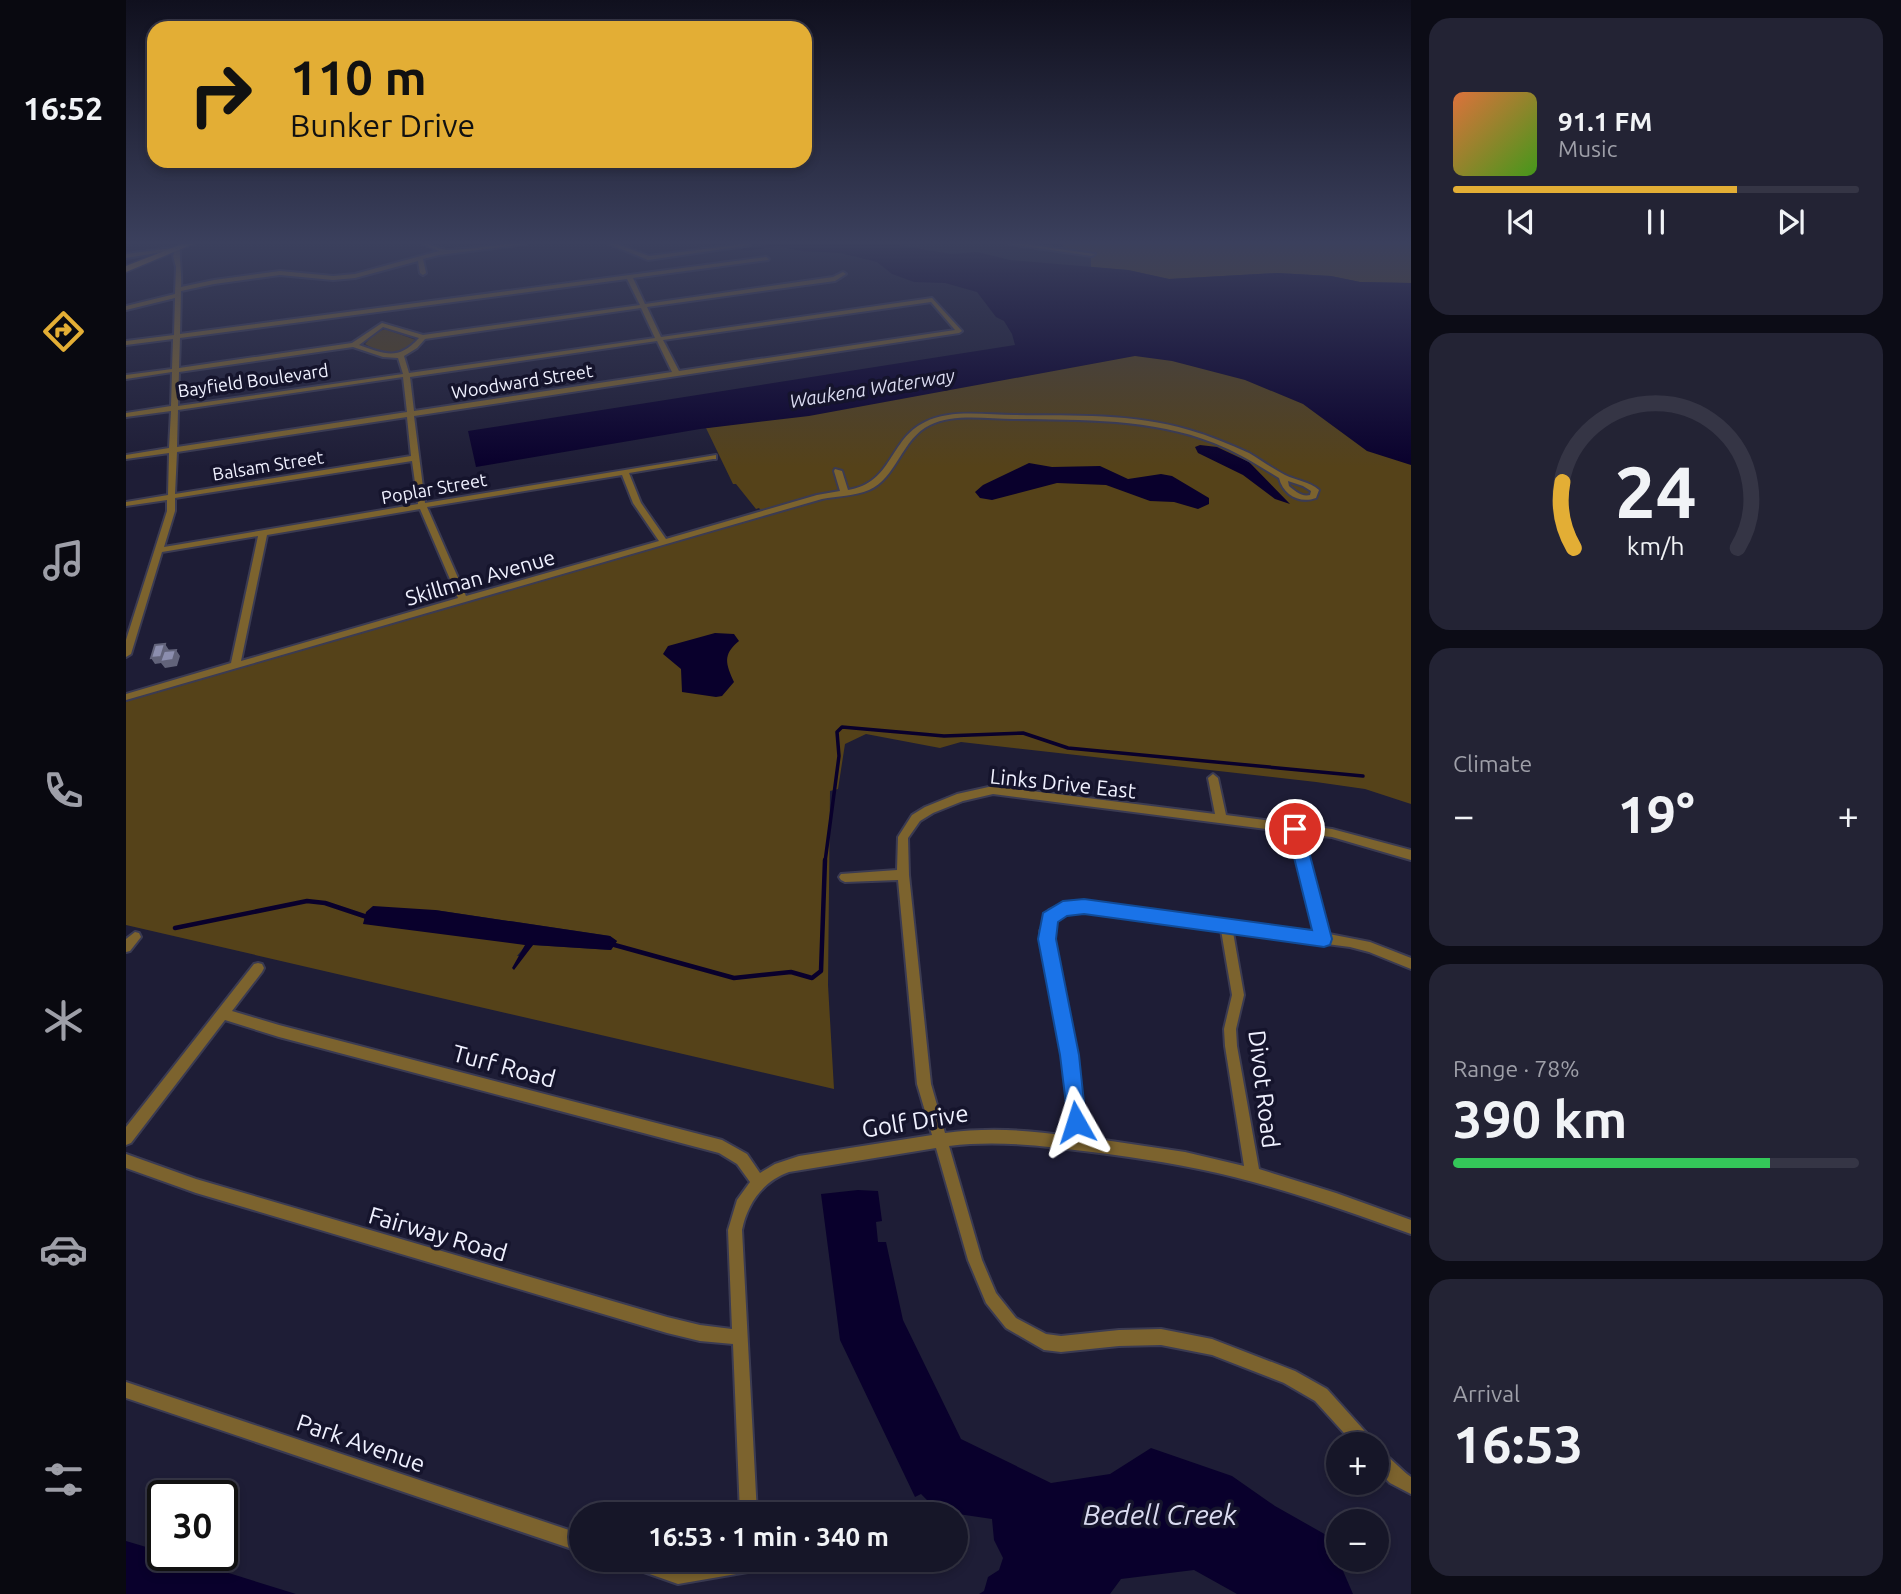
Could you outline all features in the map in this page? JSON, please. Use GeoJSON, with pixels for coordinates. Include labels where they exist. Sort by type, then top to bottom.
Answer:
{"type":"FeatureCollection","features":[{"type":"Feature","properties":{"kind":"street"},"geometry":{"type":"LineString","coordinates":[[126,654],[171,511],[176,318]]}},
{"type":"Feature","properties":{"kind":"street"},"geometry":{"type":"LineString","coordinates":[[126,343],[305,318]]}},
{"type":"Feature","properties":{"kind":"street"},"geometry":{"type":"LineString","coordinates":[[381,318],[382,325]]}},
{"type":"Feature","properties":{"kind":"street"},"geometry":{"type":"LineString","coordinates":[[382,325],[423,337],[556,318]]}},
{"type":"Feature","properties":{"kind":"street"},"geometry":{"type":"LineString","coordinates":[[650,318],[676,373]]}},
{"type":"Feature","properties":{"kind":"street","name":"Bayfield Boulevard"},"geometry":{"type":"LineString","coordinates":[[126,415],[796,318]]}},
{"type":"Feature","properties":{"kind":"street","name":"Woodward Street"},"geometry":{"type":"LineString","coordinates":[[126,457],[960,331],[949,318]]}},
{"type":"Feature","properties":{"kind":"street"},"geometry":{"type":"LineString","coordinates":[[126,377],[354,345],[382,325]]}},
{"type":"Feature","properties":{"kind":"street"},"geometry":{"type":"LineString","coordinates":[[354,345],[383,356],[401,357],[414,349],[423,337]]}},
{"type":"Feature","properties":{"kind":"street"},"geometry":{"type":"LineString","coordinates":[[401,357],[406,374],[420,500],[463,600]]}},
{"type":"Feature","properties":{"kind":"street","name":"Skillman Avenue"},"geometry":{"type":"LineString","coordinates":[[126,697],[844,491],[868,488],[903,444],[921,427],[935,421],[952,418],[1084,419],[1158,424],[1200,435],[1245,453],[1283,478]]}},
{"type":"Feature","properties":{"kind":"street","name":"Poplar Street"},"geometry":{"type":"LineString","coordinates":[[160,550],[713,457]]}},
{"type":"Feature","properties":{"kind":"street","name":"Balsam Street"},"geometry":{"type":"LineString","coordinates":[[126,504],[415,458]]}},
{"type":"Feature","properties":{"kind":"street"},"geometry":{"type":"LineString","coordinates":[[838,471],[844,491]]}},
{"type":"Feature","properties":{"kind":"street"},"geometry":{"type":"LineString","coordinates":[[625,472],[637,503],[664,542]]}},
{"type":"Feature","properties":{"kind":"street"},"geometry":{"type":"LineString","coordinates":[[235,666],[263,533]]}},
{"type":"Feature","properties":{"kind":"street"},"geometry":{"type":"LineString","coordinates":[[1213,778],[1220,819]]}},
{"type":"Feature","properties":{"kind":"street","name":"Links Drive East"},"geometry":{"type":"LineString","coordinates":[[1354,1432],[1321,1395],[1289,1377],[1212,1347],[1161,1337],[1061,1344],[1044,1342],[1011,1323],[991,1298],[975,1260],[938,1141],[924,1084],[903,875],[903,837],[916,818],[961,797],[993,790],[1357,838],[1411,855]]}},
{"type":"Feature","properties":{"kind":"street"},"geometry":{"type":"LineString","coordinates":[[1295,829],[1324,939]]}},
{"type":"Feature","properties":{"kind":"street"},"geometry":{"type":"LineString","coordinates":[[845,877],[903,875]]}},
{"type":"Feature","properties":{"kind":"street"},"geometry":{"type":"LineString","coordinates":[[1078,1144],[1070,1055],[1047,939],[1049,918],[1063,909],[1084,907],[1324,939],[1370,947],[1411,964]]}},
{"type":"Feature","properties":{"kind":"street","name":"Divot Road"},"geometry":{"type":"LineString","coordinates":[[1226,927],[1238,995],[1230,1029],[1231,1046],[1252,1175]]}},
{"type":"Feature","properties":{"kind":"street"},"geometry":{"type":"LineString","coordinates":[[126,947],[135,937]]}},
{"type":"Feature","properties":{"kind":"street"},"geometry":{"type":"LineString","coordinates":[[126,1138],[258,968]]}},
{"type":"Feature","properties":{"kind":"street","name":"Turf Road"},"geometry":{"type":"LineString","coordinates":[[223,1014],[722,1147],[742,1159],[759,1183]]}},
{"type":"Feature","properties":{"kind":"street","name":"Golf Drive"},"geometry":{"type":"LineString","coordinates":[[759,1183],[771,1173],[802,1163],[992,1134],[1205,1164],[1332,1198],[1411,1227]]}},
{"type":"Feature","properties":{"kind":"street","name":"Fairway Road"},"geometry":{"type":"LineString","coordinates":[[126,1161],[196,1186],[667,1325],[740,1337]]}},
{"type":"Feature","properties":{"kind":"street"},"geometry":{"type":"LineString","coordinates":[[748,1502],[735,1230],[746,1199],[759,1183]]}},
{"type":"Feature","properties":{"kind":"street","name":"Park Avenue"},"geometry":{"type":"LineString","coordinates":[[126,1390],[569,1539]]}},
{"type":"Feature","properties":{"kind":"street"},"geometry":{"type":"LineString","coordinates":[[1389,1470],[1411,1486]]}},
{"type":"Feature","properties":{"kind":"street"},"geometry":{"type":"LineString","coordinates":[[669,1572],[678,1575],[694,1572]]}},
{"type":"Feature","properties":{"kind":"shaded area"},"geometry":{"type":"Polygon","coordinates":[[[385,329],[416,340],[398,353],[386,352],[365,344],[375,333],[385,329]]]}},
{"type":"Feature","properties":{"kind":"shaded area"},"geometry":{"type":"Polygon","coordinates":[[[1134,354],[1200,361],[1306,403],[1411,462],[1411,804],[1365,789],[1316,782],[961,742],[940,748],[866,734],[845,744],[838,789],[830,791],[828,985],[834,1089],[126,925],[126,699],[456,606],[763,513],[733,484],[706,428],[1134,354]],[[435,910],[363,923],[505,940],[526,945],[517,956],[523,956],[533,945],[611,950],[617,941],[610,936],[435,910]]]}},
{"type":"Feature","properties":{"kind":"water","name":"Waukena Waterway"},"geometry":{"type":"Polygon","coordinates":[[[999,318],[1411,318],[1411,465],[1367,451],[1303,404],[1245,380],[1172,361],[1135,356],[809,416],[700,429],[476,467],[468,431],[1015,345],[1004,321],[999,318]]]}},
{"type":"Feature","properties":{"kind":"water"},"geometry":{"type":"Polygon","coordinates":[[[1195,447],[1217,447],[1249,462],[1290,504],[1275,499],[1243,475],[1198,453],[1195,447]]]}},
{"type":"Feature","properties":{"kind":"water"},"geometry":{"type":"Polygon","coordinates":[[[1029,463],[1052,467],[1100,466],[1128,479],[1161,474],[1172,476],[1209,498],[1209,504],[1198,509],[1174,502],[1150,501],[1106,485],[1057,483],[992,500],[980,498],[975,492],[983,485],[1029,463]]]}},
{"type":"Feature","properties":{"kind":"water"},"geometry":{"type":"Polygon","coordinates":[[[715,633],[734,634],[739,641],[730,651],[727,660],[734,682],[722,696],[682,692],[681,669],[663,654],[668,646],[715,633]]]}},
{"type":"Feature","properties":{"kind":"water"},"geometry":{"type":"Polygon","coordinates":[[[373,906],[435,910],[610,936],[617,941],[611,950],[533,945],[514,970],[512,968],[525,945],[363,924],[366,912],[373,906]]]}},
{"type":"Feature","properties":{"kind":"water","name":"Bedell Creek"},"geometry":{"type":"Polygon","coordinates":[[[878,1191],[882,1221],[876,1222],[878,1242],[886,1242],[903,1320],[961,1439],[1051,1483],[1110,1474],[1151,1448],[1232,1476],[1275,1506],[1326,1535],[1326,1572],[1344,1572],[1353,1594],[1237,1594],[1194,1570],[1121,1579],[1110,1594],[979,1594],[984,1591],[988,1577],[999,1570],[1003,1558],[994,1540],[992,1519],[968,1515],[968,1502],[929,1502],[921,1494],[915,1497],[840,1340],[821,1194],[878,1191]]]}},
{"type":"Feature","properties":{"kind":"water"},"geometry":{"type":"Polygon","coordinates":[[[126,1541],[147,1547],[147,1571],[222,1571],[296,1594],[126,1594],[126,1541]]]}},
{"type":"Feature","properties":{"kind":"building"},"geometry":{"type":"Polygon","coordinates":[[[165,644],[161,657],[151,658],[155,645],[165,644]]]}},
{"type":"Feature","properties":{"kind":"building"},"geometry":{"type":"Polygon","coordinates":[[[176,650],[173,660],[160,662],[164,651],[176,650]]]}},
{"type":"Feature","properties":{"kind":"waterway"},"geometry":{"type":"LineString","coordinates":[[825,862],[839,756],[837,732],[842,727],[944,736],[1023,733],[1068,748],[1363,776]]}},
{"type":"Feature","properties":{"kind":"waterway"},"geometry":{"type":"LineString","coordinates":[[611,944],[734,978],[791,972],[812,978],[821,971],[825,860]]}},
{"type":"Feature","properties":{"kind":"waterway"},"geometry":{"type":"LineString","coordinates":[[175,928],[307,901],[325,903],[367,917]]}},
{"type":"Feature","properties":{"kind":"route"},"geometry":{"type":"LineString","coordinates":[[1076,1122],[1070,1055],[1047,939],[1049,918],[1063,909],[1084,907],[1324,939],[1295,829]]}}]}
